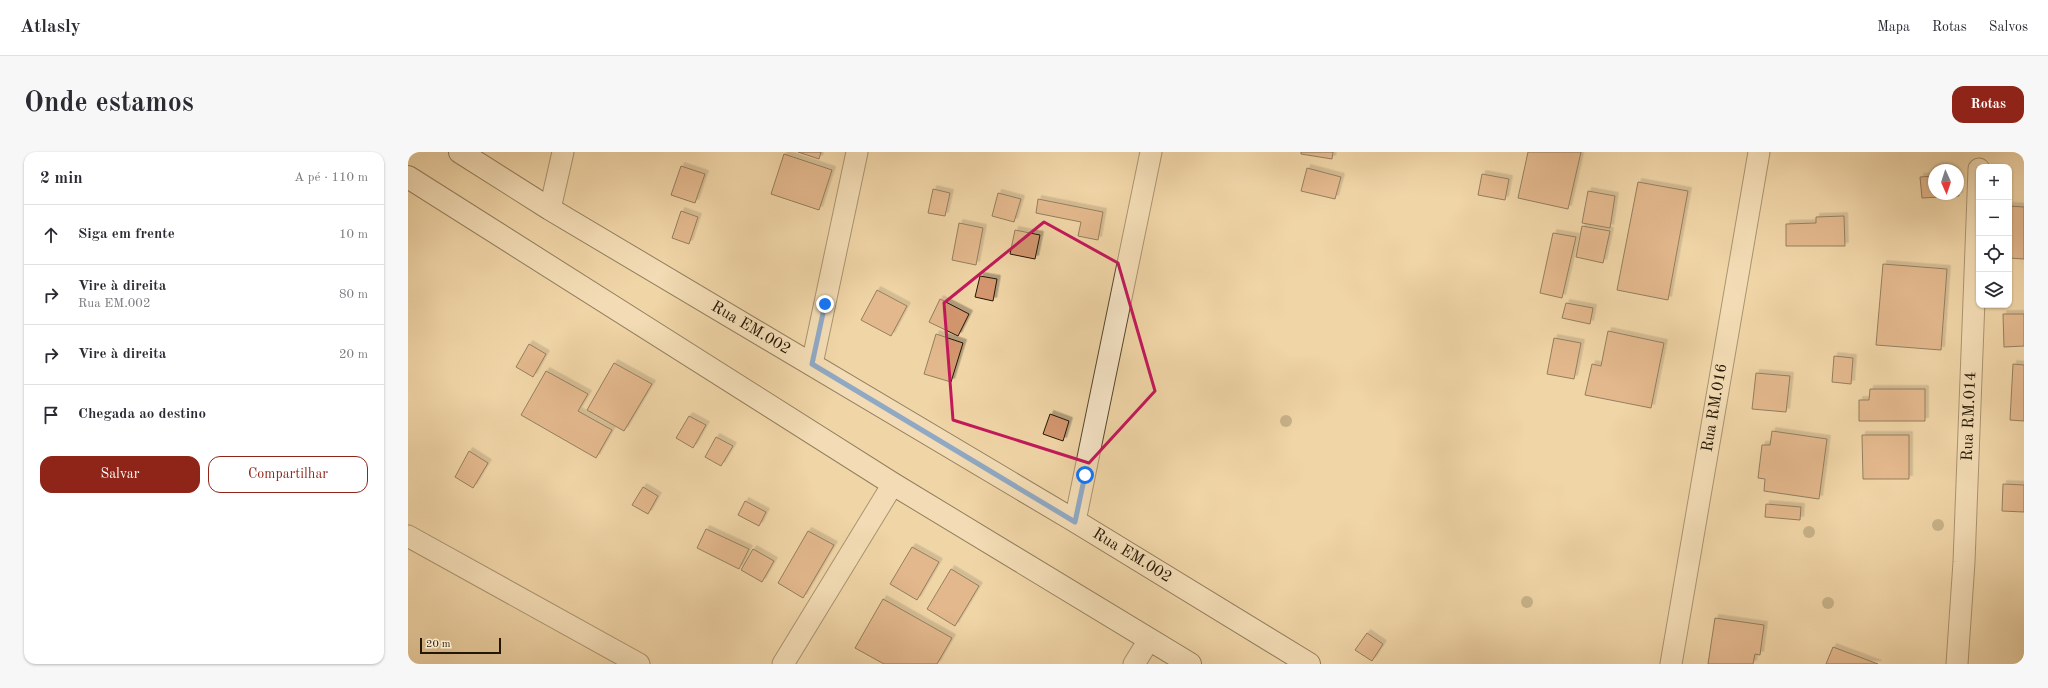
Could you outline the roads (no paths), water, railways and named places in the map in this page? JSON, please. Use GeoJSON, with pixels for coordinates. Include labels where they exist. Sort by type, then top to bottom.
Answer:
{"type":"FeatureCollection","features":[{"type":"Feature","properties":{"kind":"street","name":"Rua EM.002"},"geometry":{"type":"LineString","coordinates":[[460,152],[550,209],[812,364],[1308,664]]}},
{"type":"Feature","properties":{"kind":"street"},"geometry":{"type":"LineString","coordinates":[[550,209],[563,152]]}},
{"type":"Feature","properties":{"kind":"street"},"geometry":{"type":"LineString","coordinates":[[812,364],[857,152]]}},
{"type":"Feature","properties":{"kind":"street"},"geometry":{"type":"LineString","coordinates":[[1075,522],[1151,152]]}},
{"type":"Feature","properties":{"kind":"street","name":"Rua RM.016"},"geometry":{"type":"LineString","coordinates":[[1671,664],[1758,152]]}},
{"type":"Feature","properties":{"kind":"street","name":"Rua RM.014"},"geometry":{"type":"LineString","coordinates":[[1979,164],[1980,152]]}},
{"type":"Feature","properties":{"kind":"street"},"geometry":{"type":"LineString","coordinates":[[408,177],[893,484],[1148,640],[1190,664]]}},
{"type":"Feature","properties":{"kind":"street","name":"Rua RM.014"},"geometry":{"type":"LineString","coordinates":[[1958,664],[1964,562],[1978,200]]}},
{"type":"Feature","properties":{"kind":"street"},"geometry":{"type":"LineString","coordinates":[[783,664],[893,484]]}},
{"type":"Feature","properties":{"kind":"street"},"geometry":{"type":"LineString","coordinates":[[408,536],[639,664]]}},
{"type":"Feature","properties":{"kind":"street"},"geometry":{"type":"LineString","coordinates":[[1134,664],[1148,640]]}}]}
